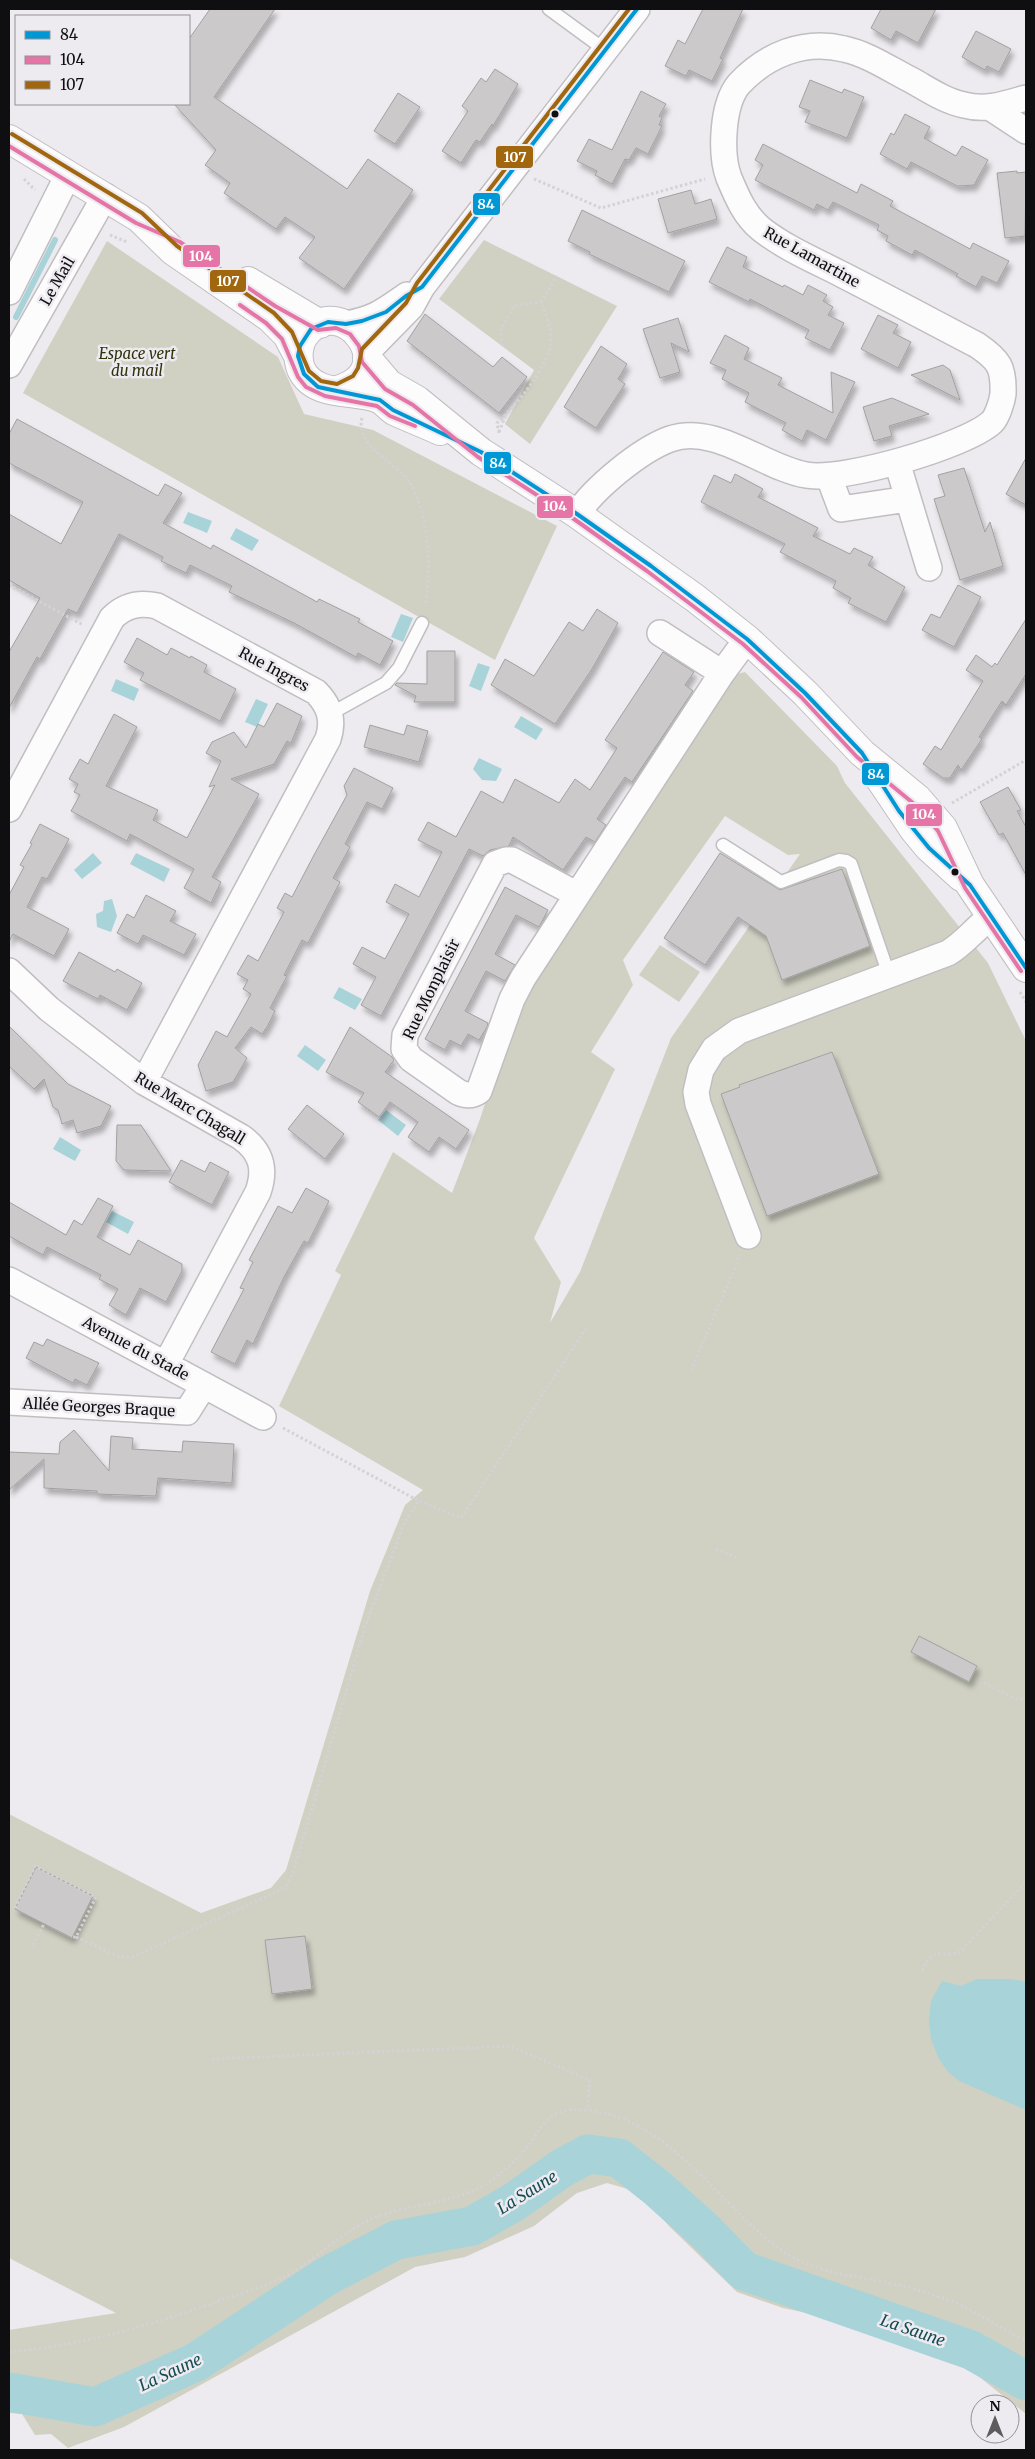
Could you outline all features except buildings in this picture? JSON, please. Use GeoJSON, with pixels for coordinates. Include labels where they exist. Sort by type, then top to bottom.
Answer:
{"type":"FeatureCollection","features":[{"type":"Feature","properties":{"kind":"street"},"geometry":{"type":"LineString","coordinates":[[337,390],[348,387],[358,380],[364,370],[367,355],[412,306],[422,286],[637,9]]}},
{"type":"Feature","properties":{"kind":"street","name":"Rue Lamartine"},"geometry":{"type":"LineString","coordinates":[[577,514],[583,505],[613,476],[642,454],[670,439],[697,436],[712,439],[805,475],[830,477],[897,462],[977,433],[994,420],[1003,397],[1003,372],[994,357],[977,345],[808,257],[760,228],[739,203],[727,172],[723,147],[732,92],[753,70],[776,55],[801,48],[820,46],[844,49],[870,59],[946,99],[964,106],[991,108],[1026,98]]}},
{"type":"Feature","properties":{"kind":"street"},"geometry":{"type":"LineString","coordinates":[[991,108],[1026,131]]}},
{"type":"Feature","properties":{"kind":"street"},"geometry":{"type":"LineString","coordinates":[[9,139],[139,218],[173,251],[270,318],[287,335],[298,356],[304,374],[310,382],[318,387],[380,400],[394,410],[493,441]]}},
{"type":"Feature","properties":{"kind":"street"},"geometry":{"type":"LineString","coordinates":[[9,292],[68,175]]}},
{"type":"Feature","properties":{"kind":"street","name":"Le Mail"},"geometry":{"type":"LineString","coordinates":[[9,365],[105,196]]}},
{"type":"Feature","properties":{"kind":"street"},"geometry":{"type":"LineString","coordinates":[[139,218],[166,228],[183,237],[278,301],[320,324]]}},
{"type":"Feature","properties":{"kind":"street"},"geometry":{"type":"LineString","coordinates":[[346,324],[362,321],[386,312],[422,286]]}},
{"type":"Feature","properties":{"kind":"street"},"geometry":{"type":"LineString","coordinates":[[298,356],[304,337],[320,324],[338,322],[346,324],[361,335],[367,355],[389,384],[493,441],[577,514],[695,598],[747,640],[805,693],[862,753],[899,811],[914,830],[929,848],[970,885],[1026,968]]}},
{"type":"Feature","properties":{"kind":"street"},"geometry":{"type":"LineString","coordinates":[[897,462],[929,568]]}},
{"type":"Feature","properties":{"kind":"street"},"geometry":{"type":"LineString","coordinates":[[830,477],[840,509],[908,499]]}},
{"type":"Feature","properties":{"kind":"street","name":"Rue Ingres"},"geometry":{"type":"LineString","coordinates":[[9,809],[112,618],[119,611],[138,604],[157,606],[316,692],[323,699],[330,714]]}},
{"type":"Feature","properties":{"kind":"street"},"geometry":{"type":"LineString","coordinates":[[660,633],[722,673]]}},
{"type":"Feature","properties":{"kind":"street","name":"Rue Monplaisir"},"geometry":{"type":"LineString","coordinates":[[576,894],[512,860],[500,861],[496,864],[405,1034],[404,1050],[411,1059],[458,1092],[466,1095],[474,1094],[479,1090],[512,999],[576,894],[722,673],[747,640]]}},
{"type":"Feature","properties":{"kind":"street"},"geometry":{"type":"LineString","coordinates":[[144,1082],[328,739],[332,723],[330,714]]}},
{"type":"Feature","properties":{"kind":"street"},"geometry":{"type":"LineString","coordinates":[[748,1236],[698,1104],[696,1092],[700,1070],[714,1049],[739,1031],[948,953],[960,946],[982,923],[991,917]]}},
{"type":"Feature","properties":{"kind":"street","name":"Rue Marc Chagall"},"geometry":{"type":"LineString","coordinates":[[9,972],[49,1009],[144,1082],[247,1141],[260,1156],[262,1179],[258,1192],[166,1364]]}},
{"type":"Feature","properties":{"kind":"street","name":"Avenue du Stade"},"geometry":{"type":"LineString","coordinates":[[9,1280],[263,1417]]}},
{"type":"Feature","properties":{"kind":"street","name":"Allée Georges Braque"},"geometry":{"type":"LineString","coordinates":[[9,1402],[187,1412],[204,1385]]}},
{"type":"Feature","properties":{"kind":"lane"},"geometry":{"type":"LineString","coordinates":[[549,9],[605,50]]}},
{"type":"Feature","properties":{"kind":"lane"},"geometry":{"type":"LineString","coordinates":[[330,714],[386,683],[394,676],[422,623]]}},
{"type":"Feature","properties":{"kind":"lane"},"geometry":{"type":"LineString","coordinates":[[723,845],[781,882],[839,860],[851,864],[890,975]]}},
{"type":"Feature","properties":{"kind":"path"},"geometry":{"type":"LineString","coordinates":[[512,169],[601,208],[727,172]]}},
{"type":"Feature","properties":{"kind":"path"},"geometry":{"type":"LineString","coordinates":[[493,441],[505,416],[548,356],[552,341],[541,302],[557,276]]}},
{"type":"Feature","properties":{"kind":"path"},"geometry":{"type":"LineString","coordinates":[[502,346],[501,329],[515,305],[541,302]]}},
{"type":"Feature","properties":{"kind":"path"},"geometry":{"type":"LineString","coordinates":[[363,416],[360,425],[364,438],[409,481],[418,502],[424,524],[429,569],[422,623]]}},
{"type":"Feature","properties":{"kind":"path"},"geometry":{"type":"LineString","coordinates":[[493,441],[497,423],[505,416]]}},
{"type":"Feature","properties":{"kind":"path"},"geometry":{"type":"LineString","coordinates":[[9,585],[102,636]]}},
{"type":"Feature","properties":{"kind":"path"},"geometry":{"type":"LineString","coordinates":[[949,805],[1026,760]]}},
{"type":"Feature","properties":{"kind":"path"},"geometry":{"type":"LineString","coordinates":[[691,1371],[748,1236]]}},
{"type":"Feature","properties":{"kind":"path"},"geometry":{"type":"LineString","coordinates":[[263,1417],[419,1501],[461,1518],[587,1327]]}},
{"type":"Feature","properties":{"kind":"path"},"geometry":{"type":"LineString","coordinates":[[15,1908],[35,1866],[96,1897],[74,1937],[120,1957],[132,1957],[287,1886],[293,1874],[365,1627],[405,1521],[419,1501]]}},
{"type":"Feature","properties":{"kind":"path"},"geometry":{"type":"LineString","coordinates":[[716,1549],[737,1558]]}},
{"type":"Feature","properties":{"kind":"path"},"geometry":{"type":"LineString","coordinates":[[984,1683],[1016,1699],[1026,1699]]}},
{"type":"Feature","properties":{"kind":"path"},"geometry":{"type":"LineString","coordinates":[[922,1971],[929,1957],[934,1953],[960,1952],[1026,1882]]}},
{"type":"Feature","properties":{"kind":"path"},"geometry":{"type":"LineString","coordinates":[[33,1945],[44,1924]]}},
{"type":"Feature","properties":{"kind":"path"},"geometry":{"type":"LineString","coordinates":[[212,2059],[510,2046],[590,2080],[587,2110]]}},
{"type":"Feature","properties":{"kind":"path"},"geometry":{"type":"LineString","coordinates":[[9,2352],[78,2342],[176,2316],[262,2286],[290,2274],[362,2224],[390,2212],[444,2200],[477,2189],[498,2177],[554,2114],[568,2110],[587,2110],[623,2119],[650,2131],[673,2149],[759,2233],[787,2254],[812,2266],[847,2275],[892,2283],[955,2304],[1026,2342]]}},
{"type":"Feature","properties":{"kind":"green space"},"geometry":{"type":"Polygon","coordinates":[[[484,240],[617,306],[530,444],[505,424],[534,370],[439,299],[484,240]]]}},
{"type":"Feature","properties":{"kind":"green space","name":"Espace vert du mail"},"geometry":{"type":"Polygon","coordinates":[[[107,241],[278,357],[304,414],[373,430],[557,526],[495,660],[23,393],[107,241]]]}},
{"type":"Feature","properties":{"kind":"green space"},"geometry":{"type":"Polygon","coordinates":[[[745,672],[837,766],[845,783],[988,963],[1026,1041],[1026,2414],[1020,2409],[1020,2394],[1001,2394],[958,2360],[888,2330],[783,2308],[737,2292],[670,2227],[638,2192],[607,2183],[577,2193],[534,2226],[465,2257],[415,2267],[124,2427],[68,2448],[51,2434],[35,2435],[22,2414],[9,2413],[9,2330],[116,2313],[9,2258],[9,1814],[201,1913],[271,1888],[286,1870],[370,1591],[405,1505],[423,1490],[279,1406],[341,1275],[335,1271],[393,1152],[452,1193],[480,1119],[512,1021],[527,990],[737,674],[745,672]],[[725,816],[623,960],[633,985],[591,1052],[615,1069],[534,1238],[561,1282],[550,1323],[580,1272],[671,1038],[800,854],[788,855],[725,816]]]}},
{"type":"Feature","properties":{"kind":"green space"},"geometry":{"type":"Polygon","coordinates":[[[660,945],[700,972],[679,1002],[639,975],[660,945]]]}},
{"type":"Feature","properties":{"kind":"water"},"geometry":{"type":"Polygon","coordinates":[[[188,512],[212,521],[207,533],[183,523],[188,512]]]}},
{"type":"Feature","properties":{"kind":"water"},"geometry":{"type":"Polygon","coordinates":[[[236,528],[259,540],[252,551],[230,539],[236,528]]]}},
{"type":"Feature","properties":{"kind":"water"},"geometry":{"type":"Polygon","coordinates":[[[401,614],[413,618],[403,642],[391,637],[401,614]]]}},
{"type":"Feature","properties":{"kind":"water"},"geometry":{"type":"Polygon","coordinates":[[[478,663],[490,667],[481,691],[469,686],[478,663]]]}},
{"type":"Feature","properties":{"kind":"water"},"geometry":{"type":"Polygon","coordinates":[[[116,679],[139,689],[134,701],[111,691],[116,679]]]}},
{"type":"Feature","properties":{"kind":"water"},"geometry":{"type":"Polygon","coordinates":[[[256,699],[268,704],[257,727],[245,722],[256,699]]]}},
{"type":"Feature","properties":{"kind":"water"},"geometry":{"type":"Polygon","coordinates":[[[521,716],[543,729],[536,740],[514,727],[521,716]]]}},
{"type":"Feature","properties":{"kind":"water"},"geometry":{"type":"Polygon","coordinates":[[[479,758],[502,769],[496,781],[482,780],[473,769],[479,758]]]}},
{"type":"Feature","properties":{"kind":"water"},"geometry":{"type":"Polygon","coordinates":[[[93,853],[102,863],[82,879],[74,870],[93,853]]]}},
{"type":"Feature","properties":{"kind":"water"},"geometry":{"type":"Polygon","coordinates":[[[136,853],[170,869],[164,882],[130,864],[136,853]]]}},
{"type":"Feature","properties":{"kind":"water"},"geometry":{"type":"Polygon","coordinates":[[[112,899],[117,916],[111,932],[97,927],[96,914],[103,911],[104,901],[112,899]]]}},
{"type":"Feature","properties":{"kind":"water"},"geometry":{"type":"Polygon","coordinates":[[[339,987],[362,999],[355,1010],[333,998],[339,987]]]}},
{"type":"Feature","properties":{"kind":"water"},"geometry":{"type":"Polygon","coordinates":[[[305,1045],[326,1060],[318,1071],[297,1056],[305,1045]]]}},
{"type":"Feature","properties":{"kind":"water"},"geometry":{"type":"Polygon","coordinates":[[[386,1110],[406,1125],[398,1136],[378,1120],[386,1110]]]}},
{"type":"Feature","properties":{"kind":"water"},"geometry":{"type":"Polygon","coordinates":[[[60,1137],[81,1150],[75,1161],[53,1149],[60,1137]]]}},
{"type":"Feature","properties":{"kind":"water"},"geometry":{"type":"Polygon","coordinates":[[[112,1211],[134,1222],[128,1234],[106,1222],[112,1211]]]}},
{"type":"Feature","properties":{"kind":"water"},"geometry":{"type":"Polygon","coordinates":[[[977,1979],[1012,1979],[1026,1982],[1026,2110],[959,2081],[948,2072],[939,2059],[931,2039],[929,2020],[931,2001],[942,1981],[961,1986],[977,1979]]]}},
{"type":"Feature","properties":{"kind":"waterway"},"geometry":{"type":"LineString","coordinates":[[16,317],[55,240]]}},
{"type":"Feature","properties":{"kind":"waterway","name":"La Saune"},"geometry":{"type":"LineString","coordinates":[[9,2392],[95,2407],[196,2362],[327,2276],[396,2240],[472,2226],[514,2202],[562,2168],[588,2154],[619,2158],[657,2188],[705,2231],[744,2271],[971,2350],[1026,2381]]}},
{"type":"Feature","properties":{"kind":"transit line","name":"107"},"geometry":{"type":"LineString","coordinates":[[12,134],[142,213],[177,246],[274,313],[292,332],[309,371],[321,381],[337,384],[353,376],[358,368],[362,349],[406,303],[417,283],[629,9]]}},
{"type":"Feature","properties":{"kind":"transit line","name":"84"},"geometry":{"type":"LineString","coordinates":[[637,9],[422,287],[406,296],[386,312],[362,321],[346,324],[328,322],[311,329],[300,346],[298,356],[304,374],[318,387],[380,400],[393,410],[481,452],[577,514],[651,566],[747,639],[805,693],[862,753],[899,811],[929,848],[970,885],[1026,968]]}},
{"type":"Feature","properties":{"kind":"transit line","name":"104"},"geometry":{"type":"LineString","coordinates":[[9,146],[136,223],[180,242],[275,306],[318,330],[336,328],[350,334],[359,346],[362,362],[385,389],[413,405],[478,457],[574,519],[647,571],[743,644],[801,697],[857,757],[913,803],[928,819],[938,831],[965,888],[1021,971]]}},
{"type":"Feature","properties":{"kind":"transit line","name":"104"},"geometry":{"type":"LineString","coordinates":[[240,305],[266,323],[282,339],[298,377],[306,387],[325,396],[377,406],[390,416],[415,426]]}}]}
